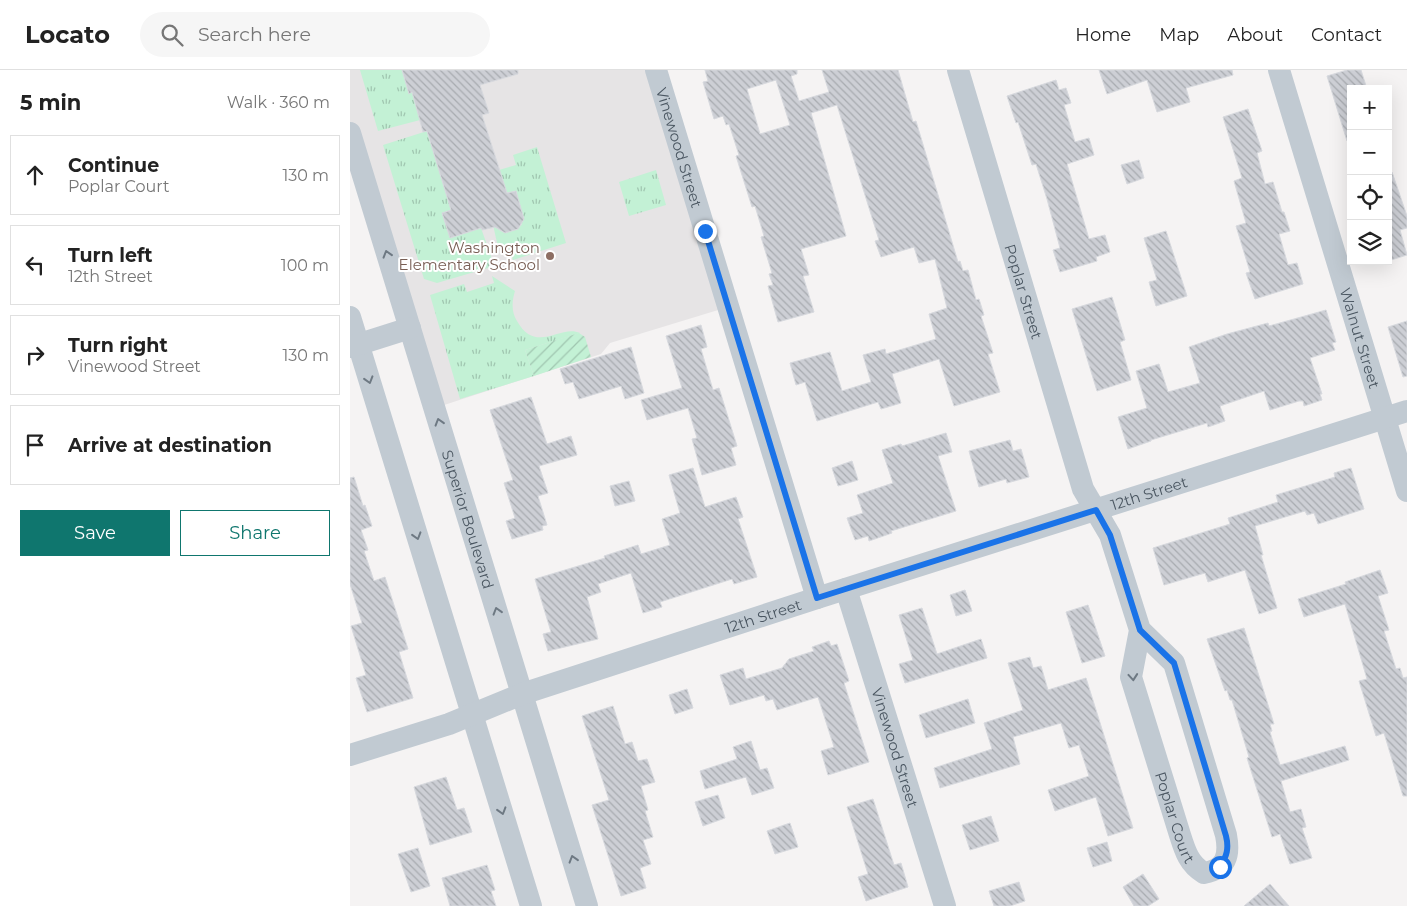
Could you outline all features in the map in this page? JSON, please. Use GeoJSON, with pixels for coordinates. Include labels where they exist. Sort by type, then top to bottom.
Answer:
{"type":"FeatureCollection","features":[{"type":"Feature","properties":{"kind":"street","name":"Vinewood Street"},"geometry":{"type":"LineString","coordinates":[[656,70],[817,598]]}},
{"type":"Feature","properties":{"kind":"street","name":"Poplar Street"},"geometry":{"type":"LineString","coordinates":[[958,70],[1083,489],[1096,510]]}},
{"type":"Feature","properties":{"kind":"street","name":"Walnut Street"},"geometry":{"type":"LineString","coordinates":[[1279,70],[1407,491]]}},
{"type":"Feature","properties":{"kind":"street","name":"Superior Boulevard"},"geometry":{"type":"LineString","coordinates":[[350,133],[587,906]]}},
{"type":"Feature","properties":{"kind":"street"},"geometry":{"type":"LineString","coordinates":[[350,317],[354,346],[531,906]]}},
{"type":"Feature","properties":{"kind":"street"},"geometry":{"type":"LineString","coordinates":[[354,346],[410,328]]}},
{"type":"Feature","properties":{"kind":"street","name":"12th Street"},"geometry":{"type":"LineString","coordinates":[[350,755],[449,724],[522,694],[817,598],[1407,411]]}},
{"type":"Feature","properties":{"kind":"street","name":"Poplar Court"},"geometry":{"type":"LineString","coordinates":[[1096,510],[1110,535],[1140,630],[1174,663],[1228,846],[1226,858],[1220,867],[1210,872],[1204,873],[1195,868],[1186,856],[1131,677],[1140,630]]}},
{"type":"Feature","properties":{"kind":"street","name":"Vinewood Street"},"geometry":{"type":"LineString","coordinates":[[846,589],[945,906]]}},
{"type":"Feature","properties":{"kind":"shaded area","name":"Washington Elementary School"},"geometry":{"type":"Polygon","coordinates":[[[350,70],[656,70],[728,307],[610,343],[601,354],[435,408],[350,133],[350,70]]]}},
{"type":"Feature","properties":{"kind":"green space"},"geometry":{"type":"Polygon","coordinates":[[[360,70],[402,70],[409,93],[415,91],[424,119],[378,131],[360,70]]]}},
{"type":"Feature","properties":{"kind":"green space"},"geometry":{"type":"Polygon","coordinates":[[[427,131],[451,210],[442,213],[450,238],[481,228],[492,259],[488,268],[437,283],[424,279],[383,145],[427,131]]]}},
{"type":"Feature","properties":{"kind":"green space"},"geometry":{"type":"Polygon","coordinates":[[[537,147],[566,243],[513,260],[508,244],[498,247],[493,225],[498,224],[499,230],[505,233],[518,229],[522,224],[520,218],[523,216],[516,191],[507,193],[499,170],[516,165],[513,155],[537,147]]]}},
{"type":"Feature","properties":{"kind":"green space"},"geometry":{"type":"Polygon","coordinates":[[[656,170],[666,205],[629,216],[619,182],[656,170]]]}},
{"type":"Feature","properties":{"kind":"green space"},"geometry":{"type":"Polygon","coordinates":[[[492,276],[515,291],[513,298],[514,314],[524,331],[532,336],[540,337],[572,331],[580,333],[525,350],[534,376],[460,399],[430,295],[464,284],[467,292],[494,283],[492,276]]]}},
{"type":"Feature","properties":{"kind":"green space"},"geometry":{"type":"Polygon","coordinates":[[[579,333],[585,337],[591,357],[534,376],[525,350],[579,333]]]}},
{"type":"Feature","properties":{"kind":"building"},"geometry":{"type":"Polygon","coordinates":[[[402,70],[518,70],[518,74],[480,85],[489,113],[482,115],[507,193],[516,191],[524,219],[518,229],[505,233],[495,227],[482,230],[481,228],[450,238],[442,213],[451,210],[427,131],[423,132],[412,92],[409,94],[402,70]]]}},
{"type":"Feature","properties":{"kind":"building"},"geometry":{"type":"Polygon","coordinates":[[[705,70],[797,70],[797,74],[791,76],[799,101],[829,92],[822,70],[898,70],[913,122],[916,121],[958,262],[960,261],[963,271],[968,270],[976,300],[979,299],[984,315],[981,316],[993,353],[988,354],[1000,392],[954,406],[939,359],[892,374],[901,403],[881,409],[878,402],[817,421],[805,382],[796,385],[790,363],[830,352],[842,391],[871,382],[863,355],[885,349],[886,354],[936,339],[929,314],[947,308],[935,259],[919,263],[914,247],[881,257],[875,241],[879,240],[837,105],[811,113],[846,236],[801,249],[809,275],[803,276],[814,312],[778,322],[768,286],[773,285],[769,274],[772,273],[761,237],[764,236],[755,206],[752,207],[736,156],[739,155],[729,124],[726,125],[723,116],[714,119],[703,82],[708,81],[705,70]],[[776,80],[747,89],[760,134],[790,125],[776,80]]]}},
{"type":"Feature","properties":{"kind":"building"},"geometry":{"type":"Polygon","coordinates":[[[1099,70],[1232,70],[1233,75],[1186,88],[1190,102],[1157,112],[1147,80],[1107,94],[1099,70]]]}},
{"type":"Feature","properties":{"kind":"building"},"geometry":{"type":"Polygon","coordinates":[[[1347,70],[1361,70],[1366,85],[1347,85],[1347,141],[1327,76],[1347,70]]]}},
{"type":"Feature","properties":{"kind":"building"},"geometry":{"type":"Polygon","coordinates":[[[1056,80],[1059,90],[1066,88],[1071,103],[1064,105],[1075,142],[1089,138],[1094,155],[1067,164],[1089,239],[1105,235],[1110,252],[1096,257],[1097,261],[1060,272],[1053,250],[1060,248],[1047,199],[1036,164],[1032,165],[1007,96],[1056,80]]]}},
{"type":"Feature","properties":{"kind":"building"},"geometry":{"type":"Polygon","coordinates":[[[1248,109],[1262,151],[1257,153],[1265,184],[1273,182],[1290,231],[1279,234],[1288,265],[1297,263],[1303,284],[1255,299],[1246,273],[1250,272],[1236,226],[1246,223],[1234,181],[1242,178],[1223,117],[1248,109]]]}},
{"type":"Feature","properties":{"kind":"building"},"geometry":{"type":"Polygon","coordinates":[[[1139,160],[1144,178],[1127,184],[1121,165],[1139,160]]]}},
{"type":"Feature","properties":{"kind":"building"},"geometry":{"type":"Polygon","coordinates":[[[1392,172],[1407,216],[1407,228],[1400,230],[1407,255],[1392,260],[1392,172]]]}},
{"type":"Feature","properties":{"kind":"building"},"geometry":{"type":"Polygon","coordinates":[[[1166,231],[1187,296],[1156,306],[1149,282],[1157,280],[1144,238],[1166,231]]]}},
{"type":"Feature","properties":{"kind":"building"},"geometry":{"type":"Polygon","coordinates":[[[1112,297],[1125,340],[1120,342],[1131,380],[1097,391],[1072,309],[1112,297]]]}},
{"type":"Feature","properties":{"kind":"building"},"geometry":{"type":"Polygon","coordinates":[[[1326,310],[1336,342],[1332,343],[1335,350],[1310,358],[1322,394],[1320,394],[1322,400],[1304,406],[1303,401],[1299,401],[1270,410],[1264,391],[1220,406],[1225,421],[1208,427],[1207,423],[1128,449],[1118,417],[1147,408],[1136,371],[1159,364],[1168,392],[1200,383],[1189,347],[1227,334],[1268,323],[1269,326],[1326,310]]]}},
{"type":"Feature","properties":{"kind":"building"},"geometry":{"type":"Polygon","coordinates":[[[1407,321],[1407,376],[1403,377],[1388,327],[1407,321]]]}},
{"type":"Feature","properties":{"kind":"building"},"geometry":{"type":"Polygon","coordinates":[[[701,325],[707,347],[701,349],[713,390],[719,388],[737,446],[731,448],[736,465],[702,475],[692,439],[697,438],[688,408],[647,420],[641,400],[682,388],[666,336],[701,325]]]}},
{"type":"Feature","properties":{"kind":"building"},"geometry":{"type":"Polygon","coordinates":[[[631,347],[644,393],[625,399],[621,386],[579,399],[573,382],[565,384],[560,369],[631,347]]]}},
{"type":"Feature","properties":{"kind":"building"},"geometry":{"type":"Polygon","coordinates":[[[531,397],[547,444],[571,436],[577,455],[539,466],[548,493],[538,496],[547,525],[542,526],[543,530],[512,539],[506,521],[515,518],[504,483],[513,480],[490,410],[531,397]]]}},
{"type":"Feature","properties":{"kind":"building"},"geometry":{"type":"Polygon","coordinates":[[[946,433],[952,452],[938,456],[956,511],[891,531],[892,533],[869,541],[868,536],[855,540],[847,518],[863,513],[857,495],[893,483],[882,450],[946,433]]]}},
{"type":"Feature","properties":{"kind":"building"},"geometry":{"type":"Polygon","coordinates":[[[1010,440],[1013,451],[1021,449],[1029,477],[1007,483],[1006,479],[979,487],[969,451],[1010,440]]]}},
{"type":"Feature","properties":{"kind":"building"},"geometry":{"type":"Polygon","coordinates":[[[852,461],[858,480],[838,486],[832,468],[852,461]]]}},
{"type":"Feature","properties":{"kind":"building"},"geometry":{"type":"Polygon","coordinates":[[[693,468],[705,507],[736,497],[743,517],[738,519],[757,577],[734,584],[732,579],[660,602],[662,607],[643,613],[631,573],[598,584],[601,592],[587,597],[598,639],[548,651],[543,634],[551,632],[535,579],[605,558],[604,556],[638,545],[641,554],[670,545],[662,519],[680,513],[669,475],[693,468]]]}},
{"type":"Feature","properties":{"kind":"building"},"geometry":{"type":"Polygon","coordinates":[[[1351,468],[1364,509],[1318,524],[1314,513],[1307,515],[1305,511],[1255,526],[1263,555],[1261,555],[1277,608],[1259,614],[1245,570],[1208,582],[1205,573],[1164,585],[1153,548],[1230,524],[1228,518],[1278,502],[1276,495],[1335,477],[1334,473],[1351,468]]]}},
{"type":"Feature","properties":{"kind":"building"},"geometry":{"type":"Polygon","coordinates":[[[354,477],[363,506],[365,505],[372,526],[361,530],[368,550],[364,551],[374,581],[385,577],[408,649],[399,652],[413,698],[367,712],[356,678],[366,675],[351,626],[362,623],[350,584],[350,478],[354,477]]]}},
{"type":"Feature","properties":{"kind":"building"},"geometry":{"type":"Polygon","coordinates":[[[629,481],[635,501],[615,506],[610,486],[629,481]]]}},
{"type":"Feature","properties":{"kind":"building"},"geometry":{"type":"Polygon","coordinates":[[[1380,570],[1388,593],[1378,596],[1389,630],[1384,631],[1396,669],[1400,668],[1403,678],[1407,677],[1407,796],[1403,796],[1384,733],[1376,736],[1359,681],[1367,679],[1345,604],[1304,617],[1298,599],[1346,584],[1345,582],[1380,570]]]}},
{"type":"Feature","properties":{"kind":"building"},"geometry":{"type":"Polygon","coordinates":[[[965,590],[972,611],[956,616],[950,595],[965,590]]]}},
{"type":"Feature","properties":{"kind":"building"},"geometry":{"type":"Polygon","coordinates":[[[1088,605],[1105,656],[1082,663],[1066,612],[1088,605]]]}},
{"type":"Feature","properties":{"kind":"building"},"geometry":{"type":"Polygon","coordinates":[[[922,608],[937,654],[981,639],[987,658],[905,683],[899,664],[913,660],[899,615],[922,608]]]}},
{"type":"Feature","properties":{"kind":"building"},"geometry":{"type":"Polygon","coordinates":[[[1244,628],[1274,724],[1270,724],[1272,731],[1270,732],[1280,765],[1345,746],[1349,760],[1281,781],[1290,812],[1301,809],[1306,827],[1302,828],[1312,858],[1290,864],[1280,834],[1272,837],[1247,758],[1249,757],[1232,700],[1230,700],[1227,690],[1225,691],[1207,639],[1244,628]]]}},
{"type":"Feature","properties":{"kind":"building"},"geometry":{"type":"Polygon","coordinates":[[[829,641],[831,646],[837,644],[849,681],[844,683],[869,762],[828,775],[821,751],[834,747],[818,697],[777,710],[773,699],[766,701],[764,695],[730,705],[720,675],[743,668],[746,679],[782,668],[789,659],[814,651],[812,647],[829,641]]]}},
{"type":"Feature","properties":{"kind":"building"},"geometry":{"type":"Polygon","coordinates":[[[1030,657],[1033,668],[1041,666],[1048,690],[1086,678],[1133,828],[1108,836],[1096,797],[1055,811],[1048,790],[1089,776],[1079,745],[1069,748],[1061,723],[1013,737],[1020,764],[940,788],[934,768],[992,749],[984,723],[1023,710],[1008,663],[1030,657]]]}},
{"type":"Feature","properties":{"kind":"building"},"geometry":{"type":"Polygon","coordinates":[[[687,689],[693,708],[675,714],[669,695],[687,689]]]}},
{"type":"Feature","properties":{"kind":"building"},"geometry":{"type":"Polygon","coordinates":[[[968,699],[975,723],[926,738],[919,715],[968,699]]]}},
{"type":"Feature","properties":{"kind":"building"},"geometry":{"type":"Polygon","coordinates":[[[613,706],[625,744],[632,742],[638,761],[647,759],[655,782],[641,786],[648,810],[645,811],[653,837],[643,840],[651,864],[640,868],[646,888],[621,896],[592,805],[609,800],[582,716],[613,706]]]}},
{"type":"Feature","properties":{"kind":"building"},"geometry":{"type":"Polygon","coordinates":[[[751,741],[760,770],[767,768],[774,788],[752,795],[746,777],[705,789],[700,771],[737,759],[733,747],[751,741]]]}},
{"type":"Feature","properties":{"kind":"building"},"geometry":{"type":"Polygon","coordinates":[[[446,777],[457,810],[464,808],[472,832],[430,845],[414,787],[446,777]]]}},
{"type":"Feature","properties":{"kind":"building"},"geometry":{"type":"Polygon","coordinates":[[[718,795],[725,818],[703,826],[695,802],[718,795]]]}},
{"type":"Feature","properties":{"kind":"building"},"geometry":{"type":"Polygon","coordinates":[[[873,799],[894,865],[901,863],[908,887],[866,901],[858,877],[868,874],[847,807],[873,799]]]}},
{"type":"Feature","properties":{"kind":"building"},"geometry":{"type":"Polygon","coordinates":[[[991,816],[999,841],[970,850],[962,825],[991,816]]]}},
{"type":"Feature","properties":{"kind":"building"},"geometry":{"type":"Polygon","coordinates":[[[790,823],[798,847],[775,854],[767,831],[790,823]]]}},
{"type":"Feature","properties":{"kind":"building"},"geometry":{"type":"Polygon","coordinates":[[[1107,842],[1112,861],[1093,867],[1087,848],[1107,842]]]}},
{"type":"Feature","properties":{"kind":"building"},"geometry":{"type":"Polygon","coordinates":[[[418,848],[430,886],[411,892],[398,854],[418,848]]]}},
{"type":"Feature","properties":{"kind":"building"},"geometry":{"type":"Polygon","coordinates":[[[487,865],[495,890],[491,891],[496,906],[450,906],[442,878],[487,865]]]}},
{"type":"Feature","properties":{"kind":"building"},"geometry":{"type":"Polygon","coordinates":[[[1143,874],[1159,899],[1148,906],[1134,906],[1123,887],[1143,874]]]}},
{"type":"Feature","properties":{"kind":"building"},"geometry":{"type":"Polygon","coordinates":[[[1019,882],[1025,901],[1010,906],[994,906],[989,891],[1019,882]]]}},
{"type":"Feature","properties":{"kind":"building"},"geometry":{"type":"Polygon","coordinates":[[[1270,884],[1289,906],[1244,906],[1270,884]]]}},
{"type":"Feature","properties":{"kind":"place","name":"Washington Elementary School"},"geometry":{"type":"Point","coordinates":[550,256]}},
{"type":"Feature","properties":{"kind":"route"},"geometry":{"type":"LineString","coordinates":[[705,231],[817,598],[1096,510],[1110,535],[1140,630],[1174,663],[1226,836],[1228,846],[1226,858],[1220,867]]}}]}
